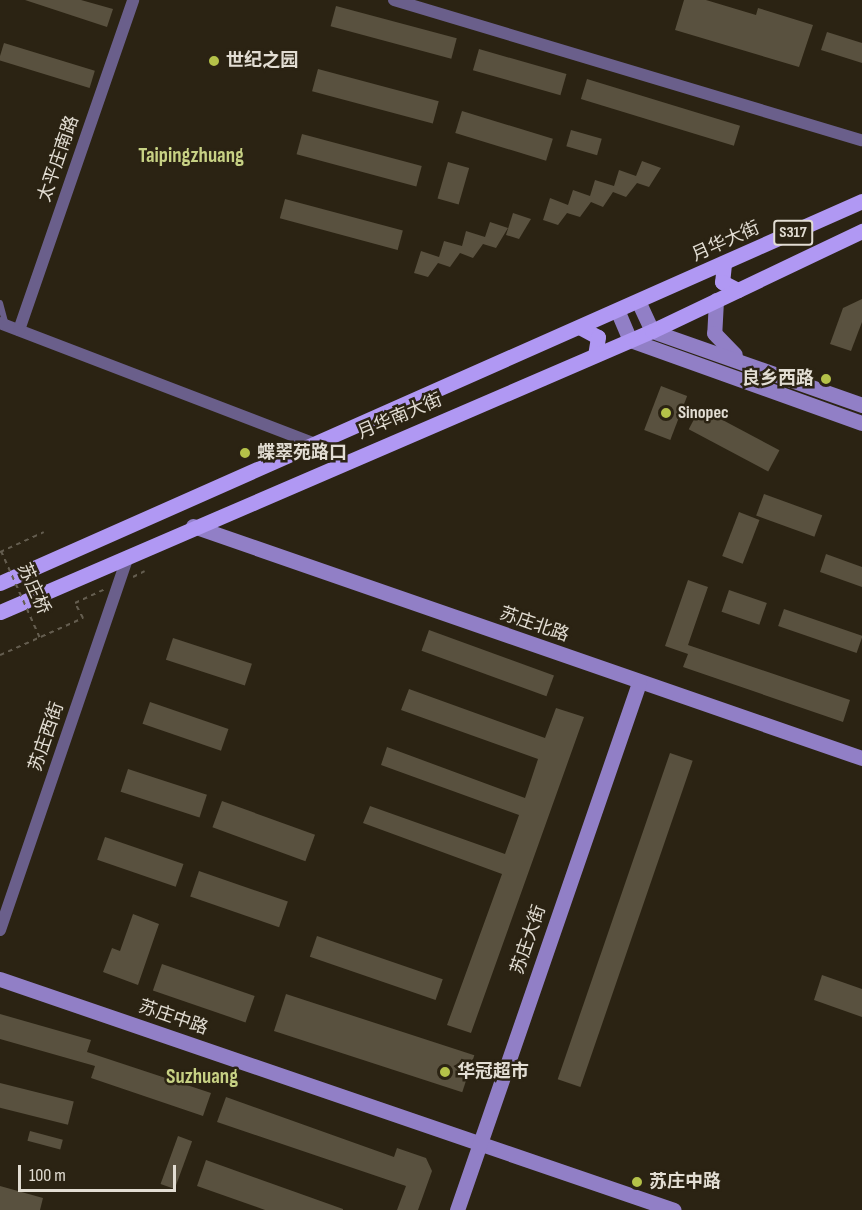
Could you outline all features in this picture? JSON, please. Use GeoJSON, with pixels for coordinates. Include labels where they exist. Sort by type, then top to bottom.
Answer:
{"type":"FeatureCollection","features":[{"type":"Feature","properties":{"kind":"main road","name":"月华大街"},"geometry":{"type":"LineString","coordinates":[[639,303],[862,201]]}},
{"type":"Feature","properties":{"kind":"main road","name":"S317"},"geometry":{"type":"LineString","coordinates":[[652,331],[862,231]]}},
{"type":"Feature","properties":{"kind":"main road"},"geometry":{"type":"LineString","coordinates":[[724,264],[722,282],[738,290]]}},
{"type":"Feature","properties":{"kind":"main road","name":"月华南大街"},"geometry":{"type":"LineString","coordinates":[[0,583],[639,303]]}},
{"type":"Feature","properties":{"kind":"main road"},"geometry":{"type":"LineString","coordinates":[[581,328],[598,337],[595,355]]}},
{"type":"Feature","properties":{"kind":"main road","name":"月华南大街"},"geometry":{"type":"LineString","coordinates":[[0,612],[193,526],[652,331]]}},
{"type":"Feature","properties":{"kind":"street","name":"太平庄南路"},"geometry":{"type":"LineString","coordinates":[[19,330],[133,0]]}},
{"type":"Feature","properties":{"kind":"street"},"geometry":{"type":"LineString","coordinates":[[394,0],[862,140]]}},
{"type":"Feature","properties":{"kind":"street"},"geometry":{"type":"LineString","coordinates":[[716,300],[711,319],[714,333],[722,346],[747,364]]}},
{"type":"Feature","properties":{"kind":"street"},"geometry":{"type":"LineString","coordinates":[[639,303],[652,331],[862,405]]}},
{"type":"Feature","properties":{"kind":"street"},"geometry":{"type":"LineString","coordinates":[[618,312],[630,340],[862,423]]}},
{"type":"Feature","properties":{"kind":"street"},"geometry":{"type":"LineString","coordinates":[[3,324],[316,444]]}},
{"type":"Feature","properties":{"kind":"street","name":"苏庄北路"},"geometry":{"type":"LineString","coordinates":[[193,526],[639,683],[862,758]]}},
{"type":"Feature","properties":{"kind":"street","name":"苏庄西街"},"geometry":{"type":"LineString","coordinates":[[0,930],[128,556]]}},
{"type":"Feature","properties":{"kind":"street","name":"苏庄大街"},"geometry":{"type":"LineString","coordinates":[[457,1210],[639,683]]}},
{"type":"Feature","properties":{"kind":"street","name":"苏庄中路"},"geometry":{"type":"LineString","coordinates":[[0,979],[674,1210]]}},
{"type":"Feature","properties":{"kind":"lane"},"geometry":{"type":"LineString","coordinates":[[0,303],[3,324]]}},
{"type":"Feature","properties":{"kind":"path"},"geometry":{"type":"LineString","coordinates":[[1,552],[44,532]]}},
{"type":"Feature","properties":{"kind":"path","name":"苏庄桥"},"geometry":{"type":"LineString","coordinates":[[1,552],[40,638]]}},
{"type":"Feature","properties":{"kind":"path"},"geometry":{"type":"LineString","coordinates":[[0,655],[83,618],[75,603],[103,590]]}},
{"type":"Feature","properties":{"kind":"building"},"geometry":{"type":"Polygon","coordinates":[[[25,0],[81,0],[113,9],[107,27],[25,0]]]}},
{"type":"Feature","properties":{"kind":"building"},"geometry":{"type":"Polygon","coordinates":[[[684,0],[706,0],[756,15],[758,8],[813,25],[799,67],[675,30],[684,0]]]}},
{"type":"Feature","properties":{"kind":"building"},"geometry":{"type":"Polygon","coordinates":[[[336,6],[457,38],[451,59],[331,26],[336,6]]]}},
{"type":"Feature","properties":{"kind":"building"},"geometry":{"type":"Polygon","coordinates":[[[827,32],[862,43],[862,63],[821,50],[827,32]]]}},
{"type":"Feature","properties":{"kind":"building"},"geometry":{"type":"Polygon","coordinates":[[[4,43],[95,71],[90,88],[0,61],[4,43]]]}},
{"type":"Feature","properties":{"kind":"building"},"geometry":{"type":"Polygon","coordinates":[[[479,49],[566,74],[560,95],[473,70],[479,49]]]}},
{"type":"Feature","properties":{"kind":"building"},"geometry":{"type":"Polygon","coordinates":[[[318,69],[439,101],[433,124],[312,91],[318,69]]]}},
{"type":"Feature","properties":{"kind":"building"},"geometry":{"type":"Polygon","coordinates":[[[587,79],[740,126],[734,146],[581,99],[587,79]]]}},
{"type":"Feature","properties":{"kind":"building"},"geometry":{"type":"Polygon","coordinates":[[[462,111],[553,139],[546,161],[455,133],[462,111]]]}},
{"type":"Feature","properties":{"kind":"building"},"geometry":{"type":"Polygon","coordinates":[[[571,130],[602,139],[597,155],[566,146],[571,130]]]}},
{"type":"Feature","properties":{"kind":"building"},"geometry":{"type":"Polygon","coordinates":[[[302,134],[422,166],[416,186],[297,154],[302,134]]]}},
{"type":"Feature","properties":{"kind":"building"},"geometry":{"type":"Polygon","coordinates":[[[642,161],[661,168],[649,187],[637,183],[626,197],[613,192],[603,207],[591,202],[580,217],[567,213],[558,225],[543,220],[550,198],[568,205],[573,190],[590,196],[595,180],[614,186],[619,170],[636,176],[642,161]]]}},
{"type":"Feature","properties":{"kind":"building"},"geometry":{"type":"Polygon","coordinates":[[[448,162],[469,168],[459,205],[438,199],[448,162]]]}},
{"type":"Feature","properties":{"kind":"building"},"geometry":{"type":"Polygon","coordinates":[[[285,199],[403,231],[398,250],[280,218],[285,199]]]}},
{"type":"Feature","properties":{"kind":"building"},"geometry":{"type":"Polygon","coordinates":[[[513,213],[531,219],[519,239],[506,235],[513,213]]]}},
{"type":"Feature","properties":{"kind":"building"},"geometry":{"type":"Polygon","coordinates":[[[490,222],[508,228],[496,248],[483,244],[473,258],[460,253],[450,267],[438,263],[428,277],[414,273],[421,251],[439,257],[444,241],[462,246],[466,231],[485,237],[490,222]]]}},
{"type":"Feature","properties":{"kind":"building"},"geometry":{"type":"Polygon","coordinates":[[[862,299],[862,322],[851,351],[830,344],[843,308],[862,299]]]}},
{"type":"Feature","properties":{"kind":"building","name":"Sinopec"},"geometry":{"type":"Polygon","coordinates":[[[661,386],[687,396],[670,440],[644,430],[661,386]]]}},
{"type":"Feature","properties":{"kind":"building"},"geometry":{"type":"Polygon","coordinates":[[[700,408],[779,450],[768,471],[689,429],[700,408]]]}},
{"type":"Feature","properties":{"kind":"building"},"geometry":{"type":"Polygon","coordinates":[[[764,494],[822,515],[814,537],[756,516],[764,494]]]}},
{"type":"Feature","properties":{"kind":"building"},"geometry":{"type":"Polygon","coordinates":[[[739,512],[760,520],[743,564],[722,556],[739,512]]]}},
{"type":"Feature","properties":{"kind":"building"},"geometry":{"type":"Polygon","coordinates":[[[826,554],[862,567],[862,587],[820,572],[826,554]]]}},
{"type":"Feature","properties":{"kind":"building"},"geometry":{"type":"Polygon","coordinates":[[[688,580],[708,587],[688,645],[850,700],[843,722],[683,667],[688,654],[665,646],[688,580]]]}},
{"type":"Feature","properties":{"kind":"building"},"geometry":{"type":"Polygon","coordinates":[[[729,590],[767,603],[759,625],[722,612],[729,590]]]}},
{"type":"Feature","properties":{"kind":"building"},"geometry":{"type":"Polygon","coordinates":[[[784,609],[862,636],[857,653],[778,626],[784,609]]]}},
{"type":"Feature","properties":{"kind":"building"},"geometry":{"type":"Polygon","coordinates":[[[429,630],[554,675],[546,696],[421,651],[429,630]]]}},
{"type":"Feature","properties":{"kind":"building"},"geometry":{"type":"Polygon","coordinates":[[[173,638],[252,664],[245,686],[166,660],[173,638]]]}},
{"type":"Feature","properties":{"kind":"building"},"geometry":{"type":"Polygon","coordinates":[[[409,689],[545,738],[556,708],[584,717],[471,1033],[447,1025],[502,874],[363,823],[370,806],[505,854],[519,815],[381,765],[387,747],[525,798],[538,759],[401,710],[409,689]]]}},
{"type":"Feature","properties":{"kind":"building"},"geometry":{"type":"Polygon","coordinates":[[[150,702],[228,729],[221,751],[143,724],[150,702]]]}},
{"type":"Feature","properties":{"kind":"building"},"geometry":{"type":"Polygon","coordinates":[[[670,753],[693,761],[580,1087],[558,1079],[670,753]]]}},
{"type":"Feature","properties":{"kind":"building"},"geometry":{"type":"Polygon","coordinates":[[[128,769],[207,795],[200,817],[121,792],[128,769]]]}},
{"type":"Feature","properties":{"kind":"building"},"geometry":{"type":"Polygon","coordinates":[[[222,801],[315,835],[305,861],[212,827],[222,801]]]}},
{"type":"Feature","properties":{"kind":"building"},"geometry":{"type":"Polygon","coordinates":[[[105,837],[183,864],[176,887],[97,860],[105,837]]]}},
{"type":"Feature","properties":{"kind":"building"},"geometry":{"type":"Polygon","coordinates":[[[199,871],[288,902],[279,927],[190,897],[199,871]]]}},
{"type":"Feature","properties":{"kind":"building"},"geometry":{"type":"Polygon","coordinates":[[[133,914],[159,924],[138,985],[103,972],[112,948],[120,951],[133,914]]]}},
{"type":"Feature","properties":{"kind":"building"},"geometry":{"type":"Polygon","coordinates":[[[317,936],[443,979],[436,1000],[310,957],[317,936]]]}},
{"type":"Feature","properties":{"kind":"building"},"geometry":{"type":"Polygon","coordinates":[[[162,964],[255,996],[246,1022],[153,990],[162,964]]]}},
{"type":"Feature","properties":{"kind":"building"},"geometry":{"type":"Polygon","coordinates":[[[822,975],[862,989],[862,1017],[814,1000],[822,975]]]}},
{"type":"Feature","properties":{"kind":"building"},"geometry":{"type":"Polygon","coordinates":[[[286,994],[474,1055],[462,1092],[274,1031],[286,994]]]}},
{"type":"Feature","properties":{"kind":"building"},"geometry":{"type":"Polygon","coordinates":[[[0,1014],[91,1040],[87,1052],[211,1093],[203,1116],[91,1078],[95,1066],[0,1039],[0,1014]]]}},
{"type":"Feature","properties":{"kind":"building"},"geometry":{"type":"Polygon","coordinates":[[[0,1083],[74,1101],[68,1125],[0,1108],[0,1083]]]}},
{"type":"Feature","properties":{"kind":"building"},"geometry":{"type":"Polygon","coordinates":[[[226,1097],[394,1157],[397,1148],[426,1158],[432,1171],[418,1210],[397,1210],[406,1186],[217,1122],[226,1097]]]}},
{"type":"Feature","properties":{"kind":"building"},"geometry":{"type":"Polygon","coordinates":[[[30,1131],[63,1140],[60,1149],[27,1141],[30,1131]]]}},
{"type":"Feature","properties":{"kind":"building"},"geometry":{"type":"Polygon","coordinates":[[[178,1136],[192,1141],[175,1189],[161,1184],[178,1136]]]}},
{"type":"Feature","properties":{"kind":"building"},"geometry":{"type":"Polygon","coordinates":[[[206,1160],[343,1210],[265,1210],[197,1186],[206,1160]]]}},
{"type":"Feature","properties":{"kind":"building"},"geometry":{"type":"Polygon","coordinates":[[[0,1186],[43,1198],[40,1210],[0,1210],[0,1186]]]}},
{"type":"Feature","properties":{"kind":"place","name":"世纪之园"},"geometry":{"type":"Point","coordinates":[214,61]}},
{"type":"Feature","properties":{"kind":"place","name":"良乡西路"},"geometry":{"type":"Point","coordinates":[826,379]}},
{"type":"Feature","properties":{"kind":"place","name":"Sinopec"},"geometry":{"type":"Point","coordinates":[666,413]}},
{"type":"Feature","properties":{"kind":"place","name":"蝶翠苑路口"},"geometry":{"type":"Point","coordinates":[245,453]}},
{"type":"Feature","properties":{"kind":"place","name":"华冠超市"},"geometry":{"type":"Point","coordinates":[445,1072]}},
{"type":"Feature","properties":{"kind":"place","name":"苏庄中路"},"geometry":{"type":"Point","coordinates":[637,1182]}},
{"type":"Feature","properties":{"kind":"district","name":"Taipingzhuang"},"geometry":{"type":"Point","coordinates":[191,156]}},
{"type":"Feature","properties":{"kind":"district","name":"Suzhuang"},"geometry":{"type":"Point","coordinates":[202,1077]}}]}
